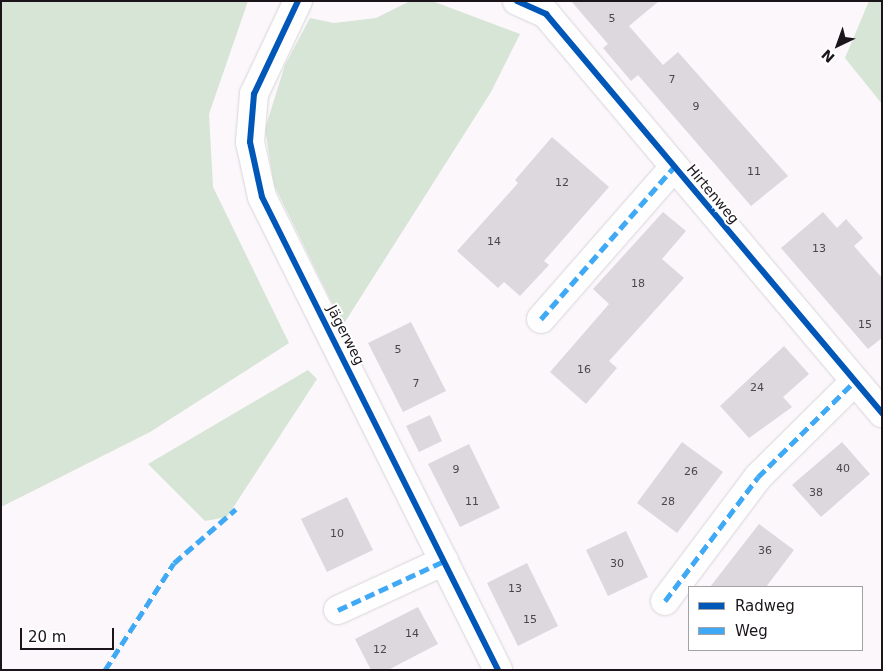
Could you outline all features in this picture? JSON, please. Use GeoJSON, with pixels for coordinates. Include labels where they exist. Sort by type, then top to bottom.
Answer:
{"type":"FeatureCollection","features":[{"type":"Feature","properties":{"kind":"street","name":"Jägerweg"},"geometry":{"type":"LineString","coordinates":[[298,1],[254,94],[250,142],[262,196],[498,670]]}},
{"type":"Feature","properties":{"kind":"street","name":"Hirtenweg"},"geometry":{"type":"LineString","coordinates":[[517,1],[546,14],[882,413]]}},
{"type":"Feature","properties":{"kind":"street","name":"Hirtenweg"},"geometry":{"type":"LineString","coordinates":[[542,319],[674,167]]}},
{"type":"Feature","properties":{"kind":"street"},"geometry":{"type":"LineString","coordinates":[[665,601],[758,477],[854,381]]}},
{"type":"Feature","properties":{"kind":"street"},"geometry":{"type":"LineString","coordinates":[[338,610],[444,561]]}},
{"type":"Feature","properties":{"kind":"green space"},"geometry":{"type":"Polygon","coordinates":[[[1,1],[248,1],[209,114],[213,187],[289,343],[150,432],[1,507],[1,1]]]}},
{"type":"Feature","properties":{"kind":"green space"},"geometry":{"type":"Polygon","coordinates":[[[410,1],[432,1],[520,34],[491,92],[343,325],[274,185],[265,129],[285,65],[310,18],[334,23],[376,18],[410,1]]]}},
{"type":"Feature","properties":{"kind":"green space"},"geometry":{"type":"Polygon","coordinates":[[[869,1],[882,1],[882,104],[845,58],[869,1]]]}},
{"type":"Feature","properties":{"kind":"green space"},"geometry":{"type":"Polygon","coordinates":[[[308,370],[317,379],[227,517],[205,521],[148,464],[308,370]]]}},
{"type":"Feature","properties":{"kind":"building"},"geometry":{"type":"Polygon","coordinates":[[[571,1],[659,1],[629,26],[663,65],[678,52],[788,176],[751,206],[638,75],[631,81],[603,48],[608,44],[571,1]]]}},
{"type":"Feature","properties":{"kind":"building"},"geometry":{"type":"Polygon","coordinates":[[[552,137],[609,187],[544,261],[549,265],[520,296],[504,282],[498,288],[457,251],[518,183],[515,180],[552,137]]]}},
{"type":"Feature","properties":{"kind":"building"},"geometry":{"type":"Polygon","coordinates":[[[663,212],[686,231],[662,259],[684,278],[609,361],[617,368],[586,404],[550,372],[609,304],[593,289],[663,212]]]}},
{"type":"Feature","properties":{"kind":"building"},"geometry":{"type":"Polygon","coordinates":[[[823,212],[837,228],[846,219],[863,238],[854,246],[882,278],[882,338],[868,349],[781,248],[823,212]]]}},
{"type":"Feature","properties":{"kind":"building"},"geometry":{"type":"Polygon","coordinates":[[[411,322],[446,391],[403,412],[368,343],[411,322]]]}},
{"type":"Feature","properties":{"kind":"building"},"geometry":{"type":"Polygon","coordinates":[[[784,346],[809,374],[783,397],[792,407],[749,438],[720,406],[784,346]]]}},
{"type":"Feature","properties":{"kind":"building"},"geometry":{"type":"Polygon","coordinates":[[[430,415],[442,441],[419,452],[406,426],[430,415]]]}},
{"type":"Feature","properties":{"kind":"building"},"geometry":{"type":"Polygon","coordinates":[[[682,442],[723,472],[677,533],[637,503],[682,442]]]}},
{"type":"Feature","properties":{"kind":"building"},"geometry":{"type":"Polygon","coordinates":[[[842,442],[870,474],[821,517],[792,485],[842,442]]]}},
{"type":"Feature","properties":{"kind":"building"},"geometry":{"type":"Polygon","coordinates":[[[469,444],[500,508],[460,527],[428,464],[469,444]]]}},
{"type":"Feature","properties":{"kind":"building"},"geometry":{"type":"Polygon","coordinates":[[[347,497],[373,550],[327,572],[301,519],[347,497]]]}},
{"type":"Feature","properties":{"kind":"building"},"geometry":{"type":"Polygon","coordinates":[[[759,524],[794,550],[767,586],[711,586],[759,524]]]}},
{"type":"Feature","properties":{"kind":"building"},"geometry":{"type":"Polygon","coordinates":[[[626,531],[648,577],[608,596],[586,550],[626,531]]]}},
{"type":"Feature","properties":{"kind":"building"},"geometry":{"type":"Polygon","coordinates":[[[527,563],[558,626],[518,646],[487,583],[527,563]]]}},
{"type":"Feature","properties":{"kind":"building"},"geometry":{"type":"Polygon","coordinates":[[[418,607],[438,644],[388,670],[371,670],[355,639],[418,607]]]}},
{"type":"Feature","properties":{"kind":"marked path"},"geometry":{"type":"LineString","coordinates":[[541,319],[674,167]]}},
{"type":"Feature","properties":{"kind":"marked path"},"geometry":{"type":"LineString","coordinates":[[665,601],[758,477],[855,381]]}},
{"type":"Feature","properties":{"kind":"marked path"},"geometry":{"type":"LineString","coordinates":[[105,670],[174,563],[236,509]]}},
{"type":"Feature","properties":{"kind":"marked path"},"geometry":{"type":"LineString","coordinates":[[338,610],[444,561]]}},
{"type":"Feature","properties":{"kind":"cycle path"},"geometry":{"type":"LineString","coordinates":[[298,1],[254,94],[250,142],[262,197],[498,670]]}},
{"type":"Feature","properties":{"kind":"cycle path"},"geometry":{"type":"LineString","coordinates":[[517,1],[546,14],[882,413]]}}]}
